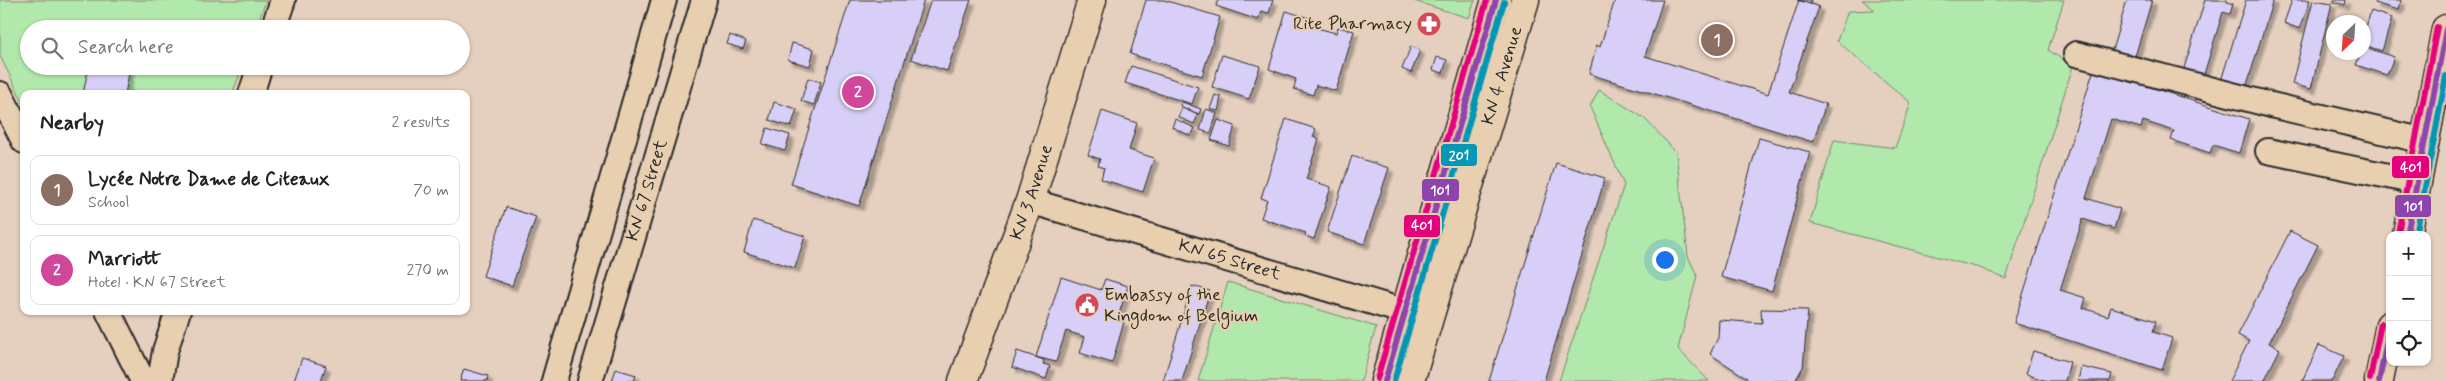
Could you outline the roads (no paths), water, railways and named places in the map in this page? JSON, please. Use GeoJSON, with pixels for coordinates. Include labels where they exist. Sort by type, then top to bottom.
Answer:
{"type":"FeatureCollection","features":[{"type":"Feature","properties":{"kind":"main road","name":"KN 3 Avenue"},"geometry":{"type":"LineString","coordinates":[[963,381],[1030,201],[1092,0]]}},
{"type":"Feature","properties":{"kind":"main road","name":"KN 4 Avenue"},"geometry":{"type":"LineString","coordinates":[[1384,381],[1416,315],[1463,155],[1496,0]]}},
{"type":"Feature","properties":{"kind":"main road","name":"KN 4 Avenue"},"geometry":{"type":"LineString","coordinates":[[1463,155],[1525,0]]}},
{"type":"Feature","properties":{"kind":"main road"},"geometry":{"type":"LineString","coordinates":[[2408,231],[2425,141],[2439,106],[2446,29]]}},
{"type":"Feature","properties":{"kind":"main road","name":"KN 4 Avenue"},"geometry":{"type":"LineString","coordinates":[[1410,381],[1416,315]]}},
{"type":"Feature","properties":{"kind":"main road"},"geometry":{"type":"LineString","coordinates":[[2379,381],[2386,345]]}},
{"type":"Feature","properties":{"kind":"street"},"geometry":{"type":"LineString","coordinates":[[276,20],[282,0]]}},
{"type":"Feature","properties":{"kind":"street","name":"KN 67 Street"},"geometry":{"type":"LineString","coordinates":[[554,381],[664,0]]}},
{"type":"Feature","properties":{"kind":"street","name":"KN 67 Street"},"geometry":{"type":"LineString","coordinates":[[590,381],[704,0]]}},
{"type":"Feature","properties":{"kind":"street"},"geometry":{"type":"LineString","coordinates":[[2076,54],[2271,105],[2425,141]]}},
{"type":"Feature","properties":{"kind":"street"},"geometry":{"type":"LineString","coordinates":[[252,90],[257,75]]}},
{"type":"Feature","properties":{"kind":"street"},"geometry":{"type":"LineString","coordinates":[[0,94],[20,134]]}},
{"type":"Feature","properties":{"kind":"street"},"geometry":{"type":"LineString","coordinates":[[2268,151],[2417,182]]}},
{"type":"Feature","properties":{"kind":"street","name":"KN 65 Street"},"geometry":{"type":"LineString","coordinates":[[1030,201],[1416,315]]}},
{"type":"Feature","properties":{"kind":"street"},"geometry":{"type":"LineString","coordinates":[[110,315],[142,381]]}},
{"type":"Feature","properties":{"kind":"street"},"geometry":{"type":"LineString","coordinates":[[160,381],[165,351],[177,315]]}},
{"type":"Feature","properties":{"kind":"place","name":"Rite Pharmacy"},"geometry":{"type":"Point","coordinates":[1429,24]}},
{"type":"Feature","properties":{"kind":"place","name":"Lycée Notre Dame de Citeaux"},"geometry":{"type":"Point","coordinates":[1717,40]}},
{"type":"Feature","properties":{"kind":"place","name":"Marriott"},"geometry":{"type":"Point","coordinates":[858,92]}},
{"type":"Feature","properties":{"kind":"place","name":"Embassy of the Kingdom of Belgium"},"geometry":{"type":"Point","coordinates":[1087,305]}}]}
